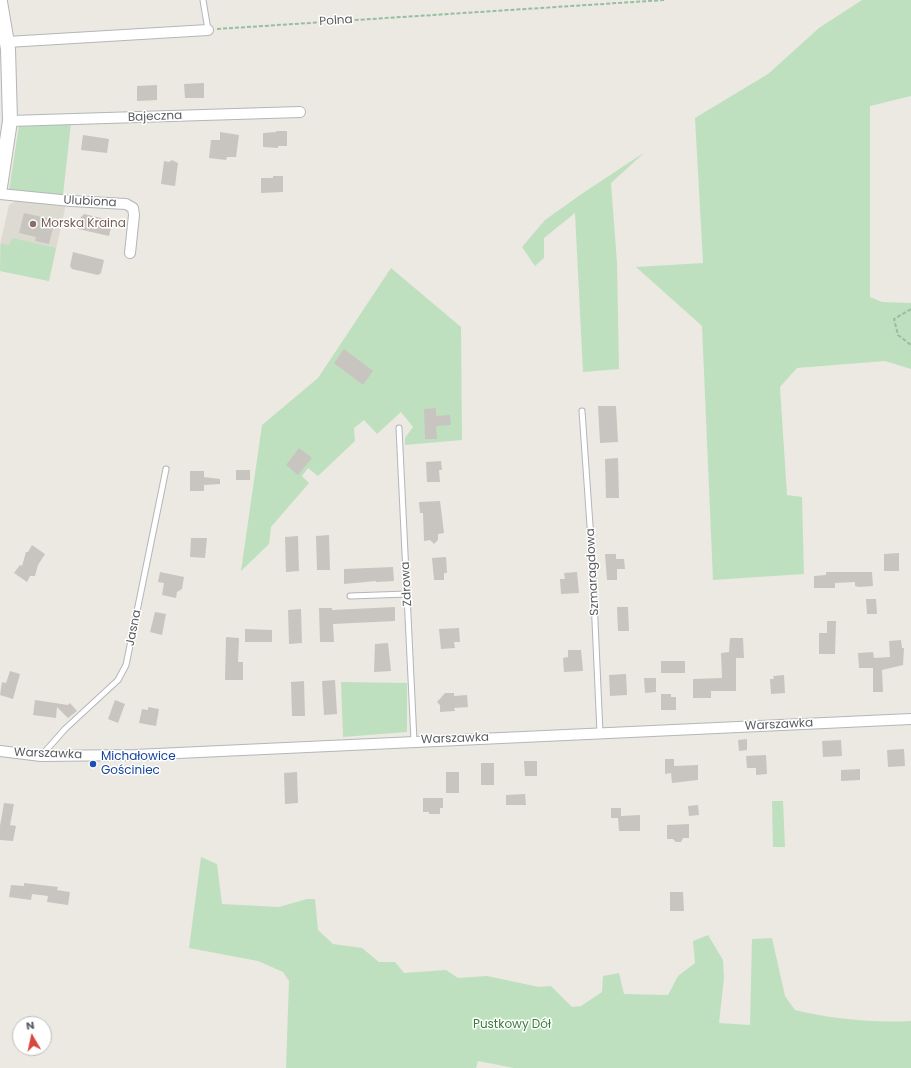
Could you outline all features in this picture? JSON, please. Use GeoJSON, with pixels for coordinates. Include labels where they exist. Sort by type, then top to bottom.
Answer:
{"type":"FeatureCollection","features":[{"type":"Feature","properties":{"kind":"street"},"geometry":{"type":"LineString","coordinates":[[0,2],[7,42],[10,121],[0,187]]}},
{"type":"Feature","properties":{"kind":"street"},"geometry":{"type":"LineString","coordinates":[[7,42],[208,30]]}},
{"type":"Feature","properties":{"kind":"street","name":"Bajeczna"},"geometry":{"type":"LineString","coordinates":[[10,121],[300,112]]}},
{"type":"Feature","properties":{"kind":"street","name":"Ulubiona"},"geometry":{"type":"LineString","coordinates":[[0,194],[71,201],[126,204],[134,208],[130,253]]}},
{"type":"Feature","properties":{"kind":"street","name":"Warszawka"},"geometry":{"type":"LineString","coordinates":[[0,751],[41,756],[135,755],[911,719]]}},
{"type":"Feature","properties":{"kind":"lane"},"geometry":{"type":"LineString","coordinates":[[203,0],[208,30]]}},
{"type":"Feature","properties":{"kind":"lane","name":"Szmaragdowa"},"geometry":{"type":"LineString","coordinates":[[582,411],[592,554],[600,733]]}},
{"type":"Feature","properties":{"kind":"lane","name":"Zdrowa"},"geometry":{"type":"LineString","coordinates":[[399,428],[414,741]]}},
{"type":"Feature","properties":{"kind":"lane","name":"Jasna"},"geometry":{"type":"LineString","coordinates":[[41,756],[65,730],[118,680],[126,665],[166,469]]}},
{"type":"Feature","properties":{"kind":"lane"},"geometry":{"type":"LineString","coordinates":[[350,596],[407,594]]}},
{"type":"Feature","properties":{"kind":"path","name":"Polna"},"geometry":{"type":"LineString","coordinates":[[208,30],[664,0]]}},
{"type":"Feature","properties":{"kind":"path"},"geometry":{"type":"LineString","coordinates":[[911,309],[894,319],[898,335],[911,345]]}},
{"type":"Feature","properties":{"kind":"shaded area","name":"Morska Kraina"},"geometry":{"type":"Polygon","coordinates":[[[18,199],[66,204],[49,281],[0,271],[0,245],[9,205],[18,199]]]}},
{"type":"Feature","properties":{"kind":"green space"},"geometry":{"type":"Polygon","coordinates":[[[862,0],[911,0],[911,96],[870,106],[870,297],[882,302],[911,303],[911,369],[885,361],[797,368],[780,387],[787,495],[802,497],[804,574],[713,580],[702,326],[636,267],[703,263],[695,118],[768,74],[819,28],[862,0]]]}},
{"type":"Feature","properties":{"kind":"green space"},"geometry":{"type":"Polygon","coordinates":[[[71,123],[63,195],[9,191],[19,125],[71,123]]]}},
{"type":"Feature","properties":{"kind":"green space"},"geometry":{"type":"Polygon","coordinates":[[[645,152],[611,183],[617,263],[619,369],[583,372],[575,213],[544,238],[544,258],[535,266],[522,247],[545,220],[645,152]]]}},
{"type":"Feature","properties":{"kind":"green space"},"geometry":{"type":"Polygon","coordinates":[[[13,238],[56,248],[49,281],[0,271],[1,243],[9,245],[13,238]]]}},
{"type":"Feature","properties":{"kind":"green space"},"geometry":{"type":"Polygon","coordinates":[[[391,268],[461,327],[462,440],[405,445],[405,438],[413,427],[401,412],[377,434],[364,420],[354,428],[355,441],[318,476],[308,468],[302,476],[309,483],[271,527],[269,544],[241,571],[262,425],[318,378],[391,268]]]}},
{"type":"Feature","properties":{"kind":"green space"},"geometry":{"type":"Polygon","coordinates":[[[341,682],[407,683],[407,732],[343,737],[341,682]]]}},
{"type":"Feature","properties":{"kind":"green space"},"geometry":{"type":"Polygon","coordinates":[[[772,801],[783,801],[785,847],[773,847],[772,801]]]}},
{"type":"Feature","properties":{"kind":"green space","name":"Pustkowy Dół"},"geometry":{"type":"Polygon","coordinates":[[[201,857],[217,864],[222,904],[279,907],[307,899],[315,899],[318,930],[333,944],[362,948],[379,962],[395,962],[404,973],[446,970],[458,978],[487,976],[539,987],[551,986],[572,1007],[581,1006],[602,992],[603,976],[619,973],[624,994],[668,995],[678,976],[695,963],[693,941],[708,935],[723,960],[724,978],[719,1023],[750,1025],[752,939],[772,938],[785,996],[795,1010],[853,1020],[911,1021],[911,1068],[514,1068],[478,1061],[476,1068],[286,1068],[289,981],[283,972],[258,961],[189,948],[201,857]]]}},
{"type":"Feature","properties":{"kind":"building"},"geometry":{"type":"Polygon","coordinates":[[[204,83],[204,98],[185,98],[184,84],[204,83]]]}},
{"type":"Feature","properties":{"kind":"building"},"geometry":{"type":"Polygon","coordinates":[[[157,85],[157,100],[137,101],[137,86],[157,85]]]}},
{"type":"Feature","properties":{"kind":"building"},"geometry":{"type":"Polygon","coordinates":[[[287,131],[287,146],[278,146],[278,148],[263,147],[263,133],[287,131]]]}},
{"type":"Feature","properties":{"kind":"building"},"geometry":{"type":"Polygon","coordinates":[[[220,132],[239,135],[236,157],[227,157],[226,160],[209,158],[211,140],[220,140],[220,132]]]}},
{"type":"Feature","properties":{"kind":"building"},"geometry":{"type":"Polygon","coordinates":[[[83,135],[109,139],[107,153],[81,150],[83,135]]]}},
{"type":"Feature","properties":{"kind":"building"},"geometry":{"type":"Polygon","coordinates":[[[172,160],[178,163],[175,186],[161,184],[164,161],[169,162],[172,160]]]}},
{"type":"Feature","properties":{"kind":"building"},"geometry":{"type":"Polygon","coordinates":[[[273,176],[283,176],[283,192],[261,193],[261,178],[273,178],[273,176]]]}},
{"type":"Feature","properties":{"kind":"building"},"geometry":{"type":"Polygon","coordinates":[[[24,213],[55,220],[49,244],[35,241],[36,237],[19,233],[24,213]]]}},
{"type":"Feature","properties":{"kind":"building"},"geometry":{"type":"Polygon","coordinates":[[[84,214],[110,220],[112,223],[109,236],[78,229],[81,217],[84,214]]]}},
{"type":"Feature","properties":{"kind":"building"},"geometry":{"type":"Polygon","coordinates":[[[73,252],[104,260],[101,273],[98,275],[72,269],[70,266],[73,252]]]}},
{"type":"Feature","properties":{"kind":"building"},"geometry":{"type":"Polygon","coordinates":[[[344,349],[373,371],[363,385],[334,363],[344,349]]]}},
{"type":"Feature","properties":{"kind":"building"},"geometry":{"type":"Polygon","coordinates":[[[598,406],[616,406],[618,442],[600,443],[598,406]]]}},
{"type":"Feature","properties":{"kind":"building"},"geometry":{"type":"Polygon","coordinates":[[[436,408],[436,416],[450,415],[451,425],[436,426],[437,439],[425,439],[424,409],[436,408]]]}},
{"type":"Feature","properties":{"kind":"building"},"geometry":{"type":"Polygon","coordinates":[[[299,448],[312,458],[298,475],[286,465],[299,448]]]}},
{"type":"Feature","properties":{"kind":"building"},"geometry":{"type":"Polygon","coordinates":[[[618,458],[619,498],[606,498],[605,459],[618,458]]]}},
{"type":"Feature","properties":{"kind":"building"},"geometry":{"type":"Polygon","coordinates":[[[441,461],[442,470],[439,470],[440,482],[427,482],[426,462],[441,461]]]}},
{"type":"Feature","properties":{"kind":"building"},"geometry":{"type":"Polygon","coordinates":[[[236,470],[250,470],[250,480],[236,480],[236,470]]]}},
{"type":"Feature","properties":{"kind":"building"},"geometry":{"type":"Polygon","coordinates":[[[190,471],[204,471],[204,477],[220,479],[220,484],[204,485],[204,491],[190,491],[190,471]]]}},
{"type":"Feature","properties":{"kind":"building"},"geometry":{"type":"Polygon","coordinates":[[[440,501],[444,533],[438,534],[438,540],[434,544],[430,540],[424,541],[423,513],[420,513],[419,502],[440,501]]]}},
{"type":"Feature","properties":{"kind":"building"},"geometry":{"type":"Polygon","coordinates":[[[329,535],[330,570],[317,570],[316,536],[329,535]]]}},
{"type":"Feature","properties":{"kind":"building"},"geometry":{"type":"Polygon","coordinates":[[[298,536],[299,571],[286,572],[285,537],[298,536]]]}},
{"type":"Feature","properties":{"kind":"building"},"geometry":{"type":"Polygon","coordinates":[[[191,538],[207,538],[205,558],[190,557],[191,538]]]}},
{"type":"Feature","properties":{"kind":"building"},"geometry":{"type":"Polygon","coordinates":[[[32,545],[45,554],[38,565],[35,576],[30,576],[27,582],[14,573],[20,565],[22,566],[26,552],[28,552],[32,545]]]}},
{"type":"Feature","properties":{"kind":"building"},"geometry":{"type":"Polygon","coordinates":[[[899,553],[899,571],[884,571],[884,554],[899,553]]]}},
{"type":"Feature","properties":{"kind":"building"},"geometry":{"type":"Polygon","coordinates":[[[605,554],[616,554],[616,559],[624,559],[625,569],[617,569],[617,580],[607,580],[605,554]]]}},
{"type":"Feature","properties":{"kind":"building"},"geometry":{"type":"Polygon","coordinates":[[[446,557],[447,573],[444,573],[444,580],[434,580],[432,558],[446,557]]]}},
{"type":"Feature","properties":{"kind":"building"},"geometry":{"type":"Polygon","coordinates":[[[393,567],[394,581],[344,584],[344,569],[393,567]]]}},
{"type":"Feature","properties":{"kind":"building"},"geometry":{"type":"Polygon","coordinates":[[[160,572],[184,577],[182,589],[177,592],[176,598],[162,595],[164,583],[158,582],[160,572]]]}},
{"type":"Feature","properties":{"kind":"building"},"geometry":{"type":"Polygon","coordinates":[[[577,572],[579,593],[561,594],[560,579],[565,579],[564,573],[577,572]]]}},
{"type":"Feature","properties":{"kind":"building"},"geometry":{"type":"Polygon","coordinates":[[[826,572],[872,572],[873,586],[859,587],[855,586],[855,582],[835,583],[835,588],[814,588],[814,576],[826,575],[826,572]]]}},
{"type":"Feature","properties":{"kind":"building"},"geometry":{"type":"Polygon","coordinates":[[[866,599],[876,599],[877,614],[867,614],[866,599]]]}},
{"type":"Feature","properties":{"kind":"building"},"geometry":{"type":"Polygon","coordinates":[[[395,607],[395,621],[333,624],[334,642],[320,642],[319,608],[332,608],[332,610],[395,607]]]}},
{"type":"Feature","properties":{"kind":"building"},"geometry":{"type":"Polygon","coordinates":[[[617,607],[628,607],[629,631],[618,631],[617,607]]]}},
{"type":"Feature","properties":{"kind":"building"},"geometry":{"type":"Polygon","coordinates":[[[301,609],[302,643],[289,644],[288,610],[301,609]]]}},
{"type":"Feature","properties":{"kind":"building"},"geometry":{"type":"Polygon","coordinates":[[[155,612],[166,614],[162,635],[150,632],[155,612]]]}},
{"type":"Feature","properties":{"kind":"building"},"geometry":{"type":"Polygon","coordinates":[[[827,621],[836,621],[835,654],[819,654],[819,633],[827,633],[827,621]]]}},
{"type":"Feature","properties":{"kind":"building"},"geometry":{"type":"Polygon","coordinates":[[[459,628],[460,642],[454,642],[455,648],[441,649],[439,629],[459,628]]]}},
{"type":"Feature","properties":{"kind":"building"},"geometry":{"type":"Polygon","coordinates":[[[245,629],[272,630],[272,642],[245,642],[245,629]]]}},
{"type":"Feature","properties":{"kind":"building"},"geometry":{"type":"Polygon","coordinates":[[[226,637],[239,638],[238,662],[243,662],[243,680],[225,680],[226,637]]]}},
{"type":"Feature","properties":{"kind":"building"},"geometry":{"type":"Polygon","coordinates":[[[730,638],[743,638],[744,658],[736,658],[736,691],[711,691],[711,698],[693,698],[693,679],[722,678],[721,653],[729,652],[730,638]]]}},
{"type":"Feature","properties":{"kind":"building"},"geometry":{"type":"Polygon","coordinates":[[[901,640],[902,648],[904,648],[903,665],[882,670],[883,692],[873,692],[873,668],[859,668],[858,653],[873,652],[874,658],[890,657],[889,641],[901,640]]]}},
{"type":"Feature","properties":{"kind":"building"},"geometry":{"type":"Polygon","coordinates":[[[388,643],[391,671],[374,672],[375,644],[388,643]]]}},
{"type":"Feature","properties":{"kind":"building"},"geometry":{"type":"Polygon","coordinates":[[[568,650],[581,650],[583,671],[564,672],[563,658],[568,657],[568,650]]]}},
{"type":"Feature","properties":{"kind":"building"},"geometry":{"type":"Polygon","coordinates":[[[661,661],[685,661],[685,673],[661,673],[661,661]]]}},
{"type":"Feature","properties":{"kind":"building"},"geometry":{"type":"Polygon","coordinates":[[[10,671],[20,674],[13,699],[0,695],[2,682],[6,683],[10,671]]]}},
{"type":"Feature","properties":{"kind":"building"},"geometry":{"type":"Polygon","coordinates":[[[626,674],[627,695],[610,696],[609,675],[626,674]]]}},
{"type":"Feature","properties":{"kind":"building"},"geometry":{"type":"Polygon","coordinates":[[[784,675],[785,693],[771,694],[770,679],[774,679],[773,676],[784,675]]]}},
{"type":"Feature","properties":{"kind":"building"},"geometry":{"type":"Polygon","coordinates":[[[644,678],[656,678],[656,692],[645,693],[644,678]]]}},
{"type":"Feature","properties":{"kind":"building"},"geometry":{"type":"Polygon","coordinates":[[[335,680],[337,714],[324,715],[322,681],[335,680]]]}},
{"type":"Feature","properties":{"kind":"building"},"geometry":{"type":"Polygon","coordinates":[[[304,681],[305,716],[292,716],[291,682],[304,681]]]}},
{"type":"Feature","properties":{"kind":"building"},"geometry":{"type":"Polygon","coordinates":[[[445,693],[454,693],[454,696],[467,695],[468,707],[454,708],[455,711],[440,712],[440,705],[437,702],[445,693]]]}},
{"type":"Feature","properties":{"kind":"building"},"geometry":{"type":"Polygon","coordinates":[[[661,694],[671,694],[671,697],[676,697],[676,710],[661,710],[661,694]]]}},
{"type":"Feature","properties":{"kind":"building"},"geometry":{"type":"Polygon","coordinates":[[[35,700],[68,705],[70,703],[77,711],[68,718],[57,707],[56,718],[33,715],[35,700]]]}},
{"type":"Feature","properties":{"kind":"building"},"geometry":{"type":"Polygon","coordinates":[[[115,700],[125,704],[118,723],[108,719],[115,700]]]}},
{"type":"Feature","properties":{"kind":"building"},"geometry":{"type":"Polygon","coordinates":[[[148,707],[159,709],[156,726],[139,723],[142,709],[148,710],[148,707]]]}},
{"type":"Feature","properties":{"kind":"building"},"geometry":{"type":"Polygon","coordinates":[[[747,739],[747,750],[739,751],[738,740],[747,739]]]}},
{"type":"Feature","properties":{"kind":"building"},"geometry":{"type":"Polygon","coordinates":[[[841,740],[842,756],[823,757],[822,741],[841,740]]]}},
{"type":"Feature","properties":{"kind":"building"},"geometry":{"type":"Polygon","coordinates":[[[904,749],[905,766],[888,767],[887,750],[904,749]]]}},
{"type":"Feature","properties":{"kind":"building"},"geometry":{"type":"Polygon","coordinates":[[[766,755],[767,774],[756,775],[756,768],[747,768],[746,756],[766,755]]]}},
{"type":"Feature","properties":{"kind":"building"},"geometry":{"type":"Polygon","coordinates":[[[665,759],[674,759],[674,766],[698,765],[698,780],[672,783],[671,773],[665,774],[665,759]]]}},
{"type":"Feature","properties":{"kind":"building"},"geometry":{"type":"Polygon","coordinates":[[[524,761],[537,761],[537,776],[525,776],[524,761]]]}},
{"type":"Feature","properties":{"kind":"building"},"geometry":{"type":"Polygon","coordinates":[[[481,763],[494,763],[494,785],[481,785],[481,763]]]}},
{"type":"Feature","properties":{"kind":"building"},"geometry":{"type":"Polygon","coordinates":[[[860,769],[860,780],[841,781],[841,770],[860,769]]]}},
{"type":"Feature","properties":{"kind":"building"},"geometry":{"type":"Polygon","coordinates":[[[297,772],[298,803],[285,804],[284,773],[297,772]]]}},
{"type":"Feature","properties":{"kind":"building"},"geometry":{"type":"Polygon","coordinates":[[[446,772],[459,772],[459,793],[446,793],[446,772]]]}},
{"type":"Feature","properties":{"kind":"building"},"geometry":{"type":"Polygon","coordinates":[[[525,794],[526,805],[506,805],[506,795],[525,794]]]}},
{"type":"Feature","properties":{"kind":"building"},"geometry":{"type":"Polygon","coordinates":[[[423,798],[443,798],[443,808],[440,808],[440,814],[429,814],[429,812],[423,812],[423,798]]]}},
{"type":"Feature","properties":{"kind":"building"},"geometry":{"type":"Polygon","coordinates":[[[4,803],[14,804],[10,825],[16,826],[13,841],[0,840],[0,826],[4,803]]]}},
{"type":"Feature","properties":{"kind":"building"},"geometry":{"type":"Polygon","coordinates":[[[698,805],[699,815],[689,816],[688,806],[698,805]]]}},
{"type":"Feature","properties":{"kind":"building"},"geometry":{"type":"Polygon","coordinates":[[[611,808],[621,808],[621,816],[640,815],[640,831],[619,831],[618,818],[611,818],[611,808]]]}},
{"type":"Feature","properties":{"kind":"building"},"geometry":{"type":"Polygon","coordinates":[[[689,824],[689,838],[683,838],[681,842],[676,842],[673,839],[667,839],[667,825],[689,824]]]}},
{"type":"Feature","properties":{"kind":"building"},"geometry":{"type":"Polygon","coordinates":[[[24,883],[58,887],[57,890],[70,892],[68,905],[47,902],[48,896],[32,894],[31,900],[9,897],[11,885],[24,886],[24,883]]]}},
{"type":"Feature","properties":{"kind":"building"},"geometry":{"type":"Polygon","coordinates":[[[670,892],[683,892],[684,911],[670,911],[670,892]]]}},
{"type":"Feature","properties":{"kind":"place","name":"Morska Kraina"},"geometry":{"type":"Point","coordinates":[33,224]}},
{"type":"Feature","properties":{"kind":"place","name":"Michałowice Gościniec"},"geometry":{"type":"Point","coordinates":[93,764]}}]}
